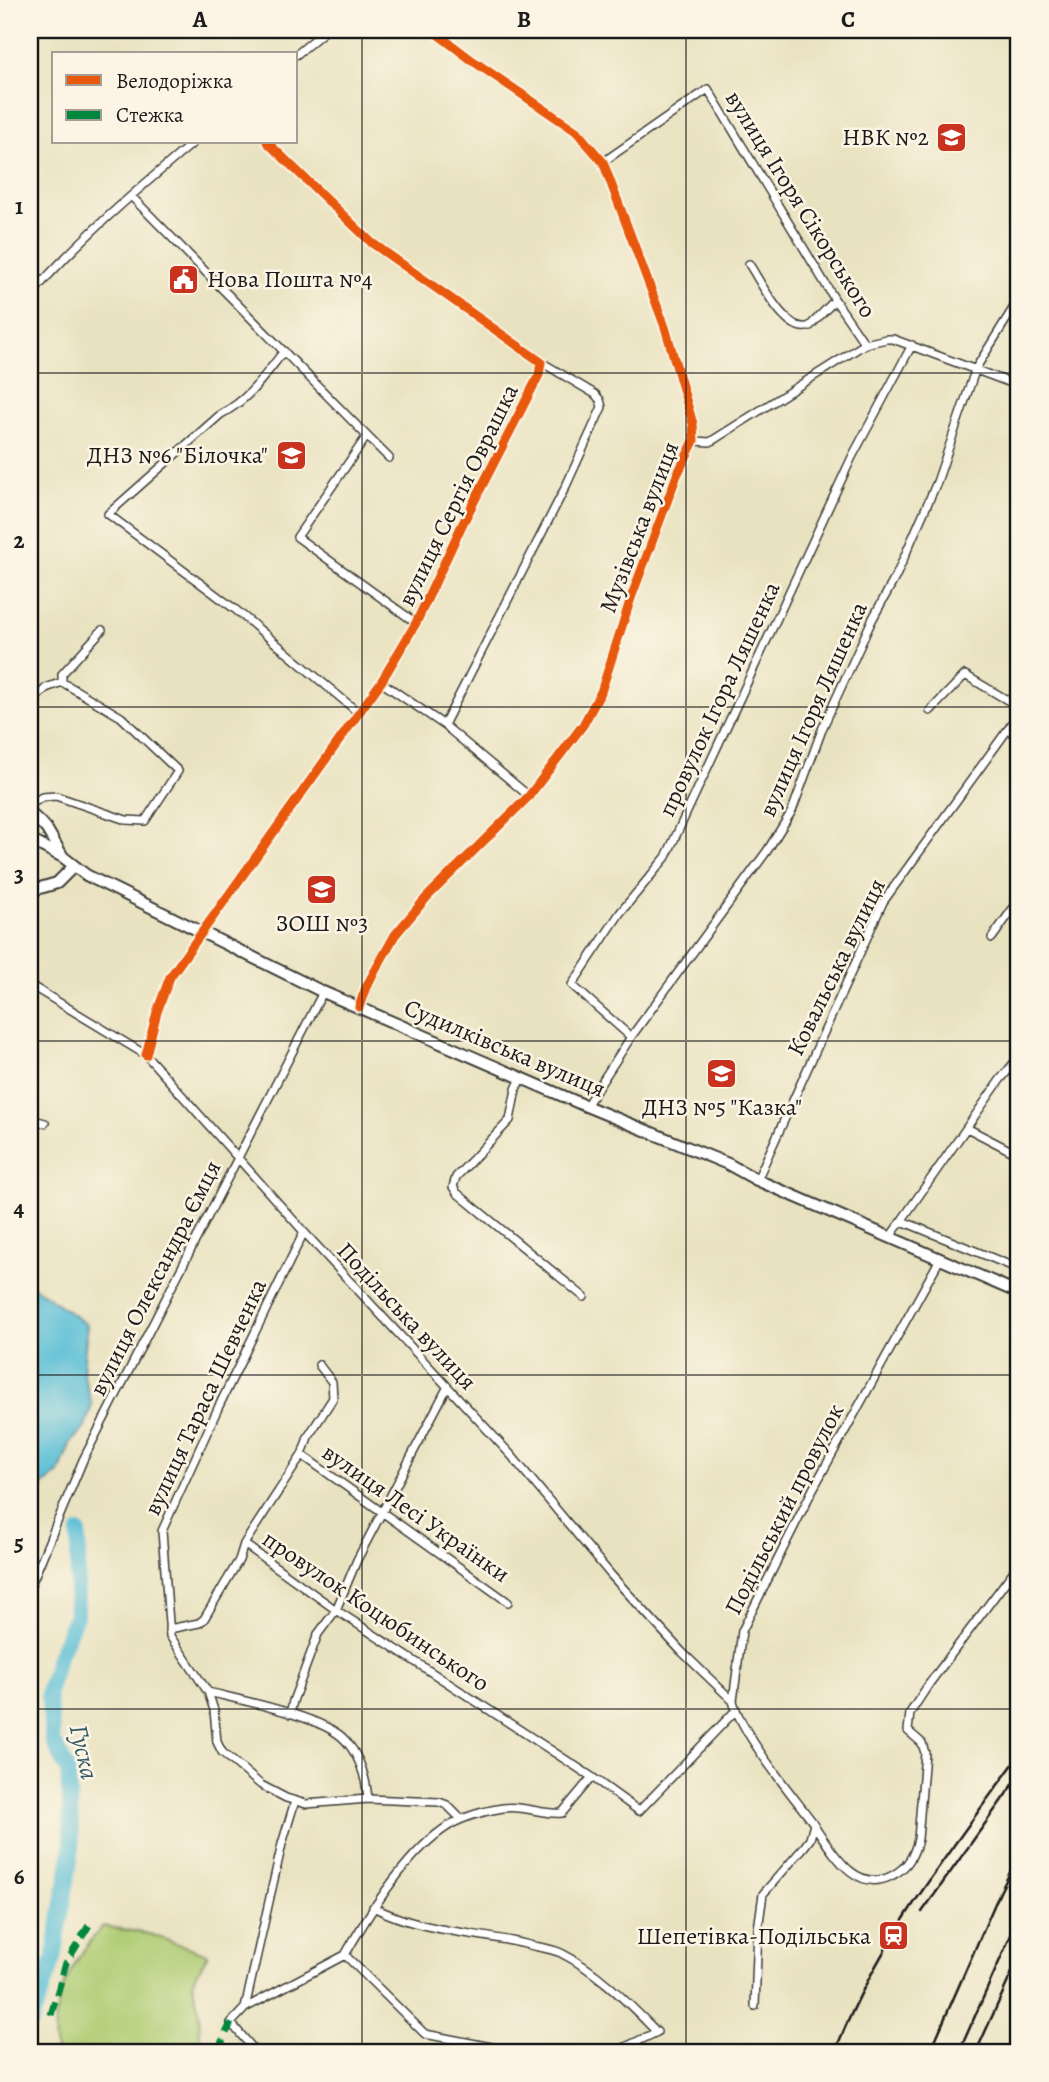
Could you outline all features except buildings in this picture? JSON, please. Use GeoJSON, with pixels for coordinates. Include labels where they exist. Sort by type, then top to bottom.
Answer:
{"type":"FeatureCollection","features":[{"type":"Feature","properties":{"kind":"main road","name":"Судилківська вулиця"},"geometry":{"type":"LineString","coordinates":[[30,813],[46,828],[63,858]]}},
{"type":"Feature","properties":{"kind":"main road","name":"Судилківська вулиця"},"geometry":{"type":"LineString","coordinates":[[30,841],[63,858],[86,875],[323,992],[586,1106],[728,1164],[757,1180],[1019,1293]]}},
{"type":"Feature","properties":{"kind":"main road"},"geometry":{"type":"LineString","coordinates":[[30,891],[57,884],[74,866]]}},
{"type":"Feature","properties":{"kind":"street"},"geometry":{"type":"LineString","coordinates":[[298,53],[326,30]]}},
{"type":"Feature","properties":{"kind":"street","name":"Музівська вулиця"},"geometry":{"type":"LineString","coordinates":[[359,1007],[366,987],[395,935],[427,897],[529,796],[573,740],[601,692],[631,598],[677,475],[694,441],[693,424],[665,327],[603,162],[576,131],[472,61],[432,30]]}},
{"type":"Feature","properties":{"kind":"street","name":"вулиця Ігоря Сікорського"},"geometry":{"type":"LineString","coordinates":[[603,162],[708,89],[835,300],[865,344],[886,339],[912,345],[1019,386]]}},
{"type":"Feature","properties":{"kind":"street"},"geometry":{"type":"LineString","coordinates":[[30,296],[61,262],[131,196],[192,144]]}},
{"type":"Feature","properties":{"kind":"street","name":"вулиця Сергія Оврашка"},"geometry":{"type":"LineString","coordinates":[[146,1055],[170,977],[360,714],[416,623],[462,525],[539,375],[541,362],[372,243],[269,144]]}},
{"type":"Feature","properties":{"kind":"street"},"geometry":{"type":"LineString","coordinates":[[131,196],[388,458]]}},
{"type":"Feature","properties":{"kind":"street"},"geometry":{"type":"LineString","coordinates":[[749,264],[778,309],[798,327],[810,326],[835,300]]}},
{"type":"Feature","properties":{"kind":"street","name":"вулиця Ігоря Ляшенка"},"geometry":{"type":"LineString","coordinates":[[586,1106],[631,1037],[767,851],[792,811],[823,727],[872,620],[896,576],[937,482],[975,368],[1019,299]]}},
{"type":"Feature","properties":{"kind":"street"},"geometry":{"type":"LineString","coordinates":[[694,441],[710,442],[865,344]]}},
{"type":"Feature","properties":{"kind":"street","name":"провулок Ігора Ляшенка"},"geometry":{"type":"LineString","coordinates":[[631,1037],[572,985],[620,913],[666,858],[852,457],[912,345]]}},
{"type":"Feature","properties":{"kind":"street"},"geometry":{"type":"LineString","coordinates":[[284,351],[252,392],[235,407],[221,414],[108,514],[236,610],[360,714]]}},
{"type":"Feature","properties":{"kind":"street"},"geometry":{"type":"LineString","coordinates":[[444,724],[581,456],[601,407],[595,394],[541,362]]}},
{"type":"Feature","properties":{"kind":"street"},"geometry":{"type":"LineString","coordinates":[[367,436],[297,537],[416,623]]}},
{"type":"Feature","properties":{"kind":"street"},"geometry":{"type":"LineString","coordinates":[[62,681],[62,674],[102,630]]}},
{"type":"Feature","properties":{"kind":"street"},"geometry":{"type":"LineString","coordinates":[[930,711],[965,675],[1019,707]]}},
{"type":"Feature","properties":{"kind":"street"},"geometry":{"type":"LineString","coordinates":[[30,704],[46,688],[62,681]]}},
{"type":"Feature","properties":{"kind":"street"},"geometry":{"type":"LineString","coordinates":[[30,804],[42,797],[55,796],[126,820],[145,821],[178,771],[121,717],[62,681]]}},
{"type":"Feature","properties":{"kind":"street"},"geometry":{"type":"LineString","coordinates":[[381,682],[444,724],[529,796]]}},
{"type":"Feature","properties":{"kind":"street","name":"Ковальська вулиця"},"geometry":{"type":"LineString","coordinates":[[757,1180],[883,902],[1019,714]]}},
{"type":"Feature","properties":{"kind":"street"},"geometry":{"type":"LineString","coordinates":[[992,938],[1019,900]]}},
{"type":"Feature","properties":{"kind":"street","name":"Подільська вулиця"},"geometry":{"type":"LineString","coordinates":[[30,985],[146,1055],[239,1156],[304,1232],[511,1455],[646,1613],[733,1701]]}},
{"type":"Feature","properties":{"kind":"street","name":"вулиця Олександра Ємця"},"geometry":{"type":"LineString","coordinates":[[30,1587],[83,1460],[323,992]]}},
{"type":"Feature","properties":{"kind":"street"},"geometry":{"type":"LineString","coordinates":[[890,1237],[1019,1057]]}},
{"type":"Feature","properties":{"kind":"street"},"geometry":{"type":"LineString","coordinates":[[521,1078],[510,1120],[456,1177],[453,1187],[584,1297]]}},
{"type":"Feature","properties":{"kind":"street"},"geometry":{"type":"LineString","coordinates":[[30,1118],[45,1123]]}},
{"type":"Feature","properties":{"kind":"street"},"geometry":{"type":"LineString","coordinates":[[967,1128],[1019,1155]]}},
{"type":"Feature","properties":{"kind":"street"},"geometry":{"type":"LineString","coordinates":[[902,1221],[1019,1269]]}},
{"type":"Feature","properties":{"kind":"street","name":"вулиця Тараса Шевченка"},"geometry":{"type":"LineString","coordinates":[[295,1801],[261,1785],[222,1752],[217,1742],[214,1710],[208,1692],[170,1636],[162,1531],[219,1406],[304,1232]]}},
{"type":"Feature","properties":{"kind":"street","name":"Подільський провулок"},"geometry":{"type":"LineString","coordinates":[[940,1259],[813,1489],[742,1630],[733,1701],[736,1710],[757,1745],[837,1857],[856,1876],[878,1881],[897,1873],[905,1867],[915,1850],[925,1753],[922,1742],[908,1731],[910,1713],[1019,1564]]}},
{"type":"Feature","properties":{"kind":"street","name":"провулок Коцюбинського"},"geometry":{"type":"LineString","coordinates":[[319,1365],[332,1382],[334,1394],[308,1437],[302,1455],[244,1544],[337,1610],[592,1777],[639,1811],[736,1710]]}},
{"type":"Feature","properties":{"kind":"street"},"geometry":{"type":"LineString","coordinates":[[290,1714],[318,1634],[337,1610],[357,1560],[447,1388]]}},
{"type":"Feature","properties":{"kind":"street","name":"вулиця Лесі Українки"},"geometry":{"type":"LineString","coordinates":[[302,1455],[508,1602]]}},
{"type":"Feature","properties":{"kind":"street"},"geometry":{"type":"LineString","coordinates":[[169,1629],[199,1623],[204,1619],[239,1560],[244,1544]]}},
{"type":"Feature","properties":{"kind":"street"},"geometry":{"type":"LineString","coordinates":[[208,1692],[290,1714],[325,1727],[345,1740],[364,1774],[368,1799]]}},
{"type":"Feature","properties":{"kind":"street"},"geometry":{"type":"LineString","coordinates":[[256,2052],[231,2023],[245,2008],[345,1955],[373,1906],[427,1842],[461,1819],[514,1807],[562,1813],[592,1777]]}},
{"type":"Feature","properties":{"kind":"street"},"geometry":{"type":"LineString","coordinates":[[245,2008],[276,1867],[295,1801],[316,1804],[368,1799],[439,1802],[447,1805],[461,1819]]}},
{"type":"Feature","properties":{"kind":"street"},"geometry":{"type":"LineString","coordinates":[[755,2006],[758,1929],[763,1894],[810,1839],[814,1824]]}},
{"type":"Feature","properties":{"kind":"street"},"geometry":{"type":"LineString","coordinates":[[373,1906],[397,1919],[560,1953],[614,1989],[657,2032],[615,2052]]}},
{"type":"Feature","properties":{"kind":"street"},"geometry":{"type":"LineString","coordinates":[[345,1955],[425,2034],[517,2052]]}},
{"type":"Feature","properties":{"kind":"green space"},"geometry":{"type":"Polygon","coordinates":[[[103,1926],[149,1934],[208,1954],[192,1983],[199,2010],[200,2040],[189,2052],[56,2052],[54,2034],[59,2000],[72,1969],[103,1926]]]}},
{"type":"Feature","properties":{"kind":"water"},"geometry":{"type":"Polygon","coordinates":[[[30,1284],[87,1325],[83,1372],[92,1405],[85,1427],[71,1442],[59,1473],[30,1495],[30,1284]]]}},
{"type":"Feature","properties":{"kind":"waterway","name":"Гуска"},"geometry":{"type":"LineString","coordinates":[[30,2023],[54,1958],[72,1848],[68,1771],[53,1741],[48,1693],[58,1657],[76,1616],[79,1533]]}},
{"type":"Feature","properties":{"kind":"railway"},"geometry":{"type":"LineString","coordinates":[[835,2052],[852,2012],[894,1935],[942,1862],[1019,1756]]}},
{"type":"Feature","properties":{"kind":"railway"},"geometry":{"type":"LineString","coordinates":[[922,1912],[1019,1776]]}},
{"type":"Feature","properties":{"kind":"railway"},"geometry":{"type":"LineString","coordinates":[[930,2052],[1019,1855]]}},
{"type":"Feature","properties":{"kind":"railway"},"geometry":{"type":"LineString","coordinates":[[959,2052],[1019,1917]]}},
{"type":"Feature","properties":{"kind":"railway"},"geometry":{"type":"LineString","coordinates":[[976,2052],[1019,1957]]}},
{"type":"Feature","properties":{"kind":"marked path"},"geometry":{"type":"LineString","coordinates":[[51,2015],[66,1963],[91,1922]]}},
{"type":"Feature","properties":{"kind":"marked path"},"geometry":{"type":"LineString","coordinates":[[217,2052],[231,2023]]}},
{"type":"Feature","properties":{"kind":"cycle path"},"geometry":{"type":"LineString","coordinates":[[359,1007],[366,987],[395,935],[427,897],[529,796],[583,725],[601,692],[631,598],[677,475],[694,441],[693,424],[665,327],[603,162],[576,131],[432,30]]}},
{"type":"Feature","properties":{"kind":"cycle path"},"geometry":{"type":"LineString","coordinates":[[146,1055],[157,1012],[170,977],[381,682],[416,623],[462,525],[539,375],[541,362],[372,243],[269,144]]}},
{"type":"Feature","properties":{"kind":"place","name":"НВК №2"},"geometry":{"type":"Point","coordinates":[952,137]}},
{"type":"Feature","properties":{"kind":"place","name":"Нова Пошта №4"},"geometry":{"type":"Point","coordinates":[184,279]}},
{"type":"Feature","properties":{"kind":"place","name":"ДНЗ №6 \"Білочка\""},"geometry":{"type":"Point","coordinates":[291,455]}},
{"type":"Feature","properties":{"kind":"place","name":"ЗОШ №3"},"geometry":{"type":"Point","coordinates":[322,889]}},
{"type":"Feature","properties":{"kind":"place","name":"ДНЗ №5 \"Казка\""},"geometry":{"type":"Point","coordinates":[722,1073]}},
{"type":"Feature","properties":{"kind":"place","name":"Шепетівка-Подільська"},"geometry":{"type":"Point","coordinates":[894,1936]}}]}
